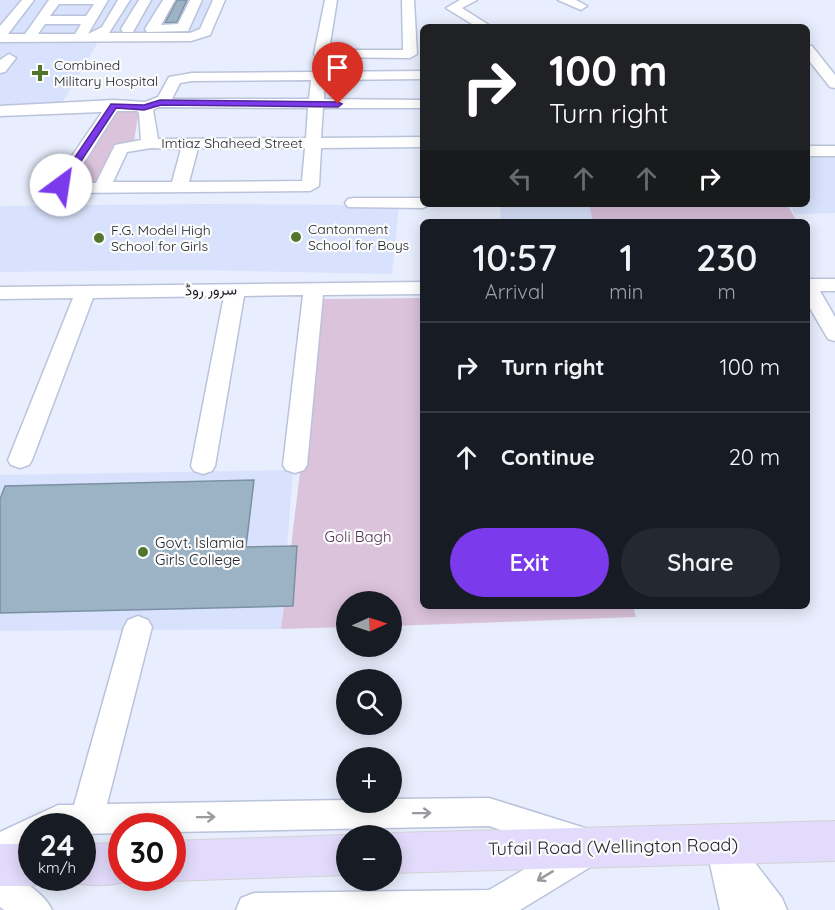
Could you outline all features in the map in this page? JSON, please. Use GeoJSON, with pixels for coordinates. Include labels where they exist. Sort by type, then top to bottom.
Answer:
{"type":"FeatureCollection","features":[{"type":"Feature","properties":{"kind":"main road","name":"Tufail Road (Wellington Road)"},"geometry":{"type":"LineString","coordinates":[[402,853],[835,841]]}},
{"type":"Feature","properties":{"kind":"main road"},"geometry":{"type":"LineString","coordinates":[[186,861],[336,855]]}},
{"type":"Feature","properties":{"kind":"main road"},"geometry":{"type":"LineString","coordinates":[[0,865],[18,865]]}},
{"type":"Feature","properties":{"kind":"street"},"geometry":{"type":"LineString","coordinates":[[0,36],[28,0]]}},
{"type":"Feature","properties":{"kind":"street"},"geometry":{"type":"LineString","coordinates":[[38,25],[55,0]]}},
{"type":"Feature","properties":{"kind":"street"},"geometry":{"type":"LineString","coordinates":[[0,36],[38,25],[69,12],[76,0]]}},
{"type":"Feature","properties":{"kind":"street"},"geometry":{"type":"LineString","coordinates":[[92,28],[102,0],[37,1],[16,29],[38,25],[196,36],[206,30],[219,0]]}},
{"type":"Feature","properties":{"kind":"street"},"geometry":{"type":"LineString","coordinates":[[92,28],[124,0]]}},
{"type":"Feature","properties":{"kind":"street"},"geometry":{"type":"LineString","coordinates":[[128,29],[146,0]]}},
{"type":"Feature","properties":{"kind":"street"},"geometry":{"type":"LineString","coordinates":[[152,29],[169,0]]}},
{"type":"Feature","properties":{"kind":"street"},"geometry":{"type":"LineString","coordinates":[[38,25],[128,29],[183,28],[196,0]]}},
{"type":"Feature","properties":{"kind":"street"},"geometry":{"type":"LineString","coordinates":[[331,0],[321,54],[410,54],[408,0]]}},
{"type":"Feature","properties":{"kind":"street"},"geometry":{"type":"LineString","coordinates":[[471,0],[452,8],[481,24]]}},
{"type":"Feature","properties":{"kind":"street"},"geometry":{"type":"LineString","coordinates":[[564,0],[580,6]]}},
{"type":"Feature","properties":{"kind":"street"},"geometry":{"type":"LineString","coordinates":[[69,12],[92,28]]}},
{"type":"Feature","properties":{"kind":"street"},"geometry":{"type":"LineString","coordinates":[[810,52],[827,69],[835,84]]}},
{"type":"Feature","properties":{"kind":"street"},"geometry":{"type":"LineString","coordinates":[[810,71],[827,69]]}},
{"type":"Feature","properties":{"kind":"street"},"geometry":{"type":"LineString","coordinates":[[160,103],[164,100],[171,82],[182,78],[420,75]]}},
{"type":"Feature","properties":{"kind":"street"},"geometry":{"type":"LineString","coordinates":[[114,105],[61,185],[102,188],[310,186],[318,76]]}},
{"type":"Feature","properties":{"kind":"street"},"geometry":{"type":"LineString","coordinates":[[0,111],[114,105],[144,108],[160,103],[420,104]]}},
{"type":"Feature","properties":{"kind":"street","name":"Imtiaz Shaheed Street"},"geometry":{"type":"LineString","coordinates":[[144,108],[147,112],[151,142],[420,142]]}},
{"type":"Feature","properties":{"kind":"street"},"geometry":{"type":"LineString","coordinates":[[102,188],[121,148],[151,142]]}},
{"type":"Feature","properties":{"kind":"street"},"geometry":{"type":"LineString","coordinates":[[178,188],[191,143]]}},
{"type":"Feature","properties":{"kind":"street"},"geometry":{"type":"LineString","coordinates":[[810,151],[835,151]]}},
{"type":"Feature","properties":{"kind":"street"},"geometry":{"type":"LineString","coordinates":[[354,203],[420,203]]}},
{"type":"Feature","properties":{"kind":"street"},"geometry":{"type":"LineString","coordinates":[[810,285],[835,285]]}},
{"type":"Feature","properties":{"kind":"street","name":"سرور روڈ"},"geometry":{"type":"LineString","coordinates":[[0,292],[420,288]]}},
{"type":"Feature","properties":{"kind":"street"},"geometry":{"type":"LineString","coordinates":[[294,465],[314,289]]}},
{"type":"Feature","properties":{"kind":"street"},"geometry":{"type":"LineString","coordinates":[[203,465],[235,290]]}},
{"type":"Feature","properties":{"kind":"street"},"geometry":{"type":"LineString","coordinates":[[810,290],[835,335]]}},
{"type":"Feature","properties":{"kind":"street"},"geometry":{"type":"LineString","coordinates":[[20,460],[86,292]]}},
{"type":"Feature","properties":{"kind":"street"},"geometry":{"type":"LineString","coordinates":[[89,813],[138,627]]}},
{"type":"Feature","properties":{"kind":"street"},"geometry":{"type":"LineString","coordinates":[[96,819],[489,812],[595,846]]}},
{"type":"Feature","properties":{"kind":"street"},"geometry":{"type":"LineString","coordinates":[[0,848],[18,840]]}},
{"type":"Feature","properties":{"kind":"street"},"geometry":{"type":"LineString","coordinates":[[720,844],[738,910]]}},
{"type":"Feature","properties":{"kind":"street"},"geometry":{"type":"LineString","coordinates":[[720,844],[769,910]]}},
{"type":"Feature","properties":{"kind":"street"},"geometry":{"type":"LineString","coordinates":[[254,910],[492,907],[595,846]]}},
{"type":"Feature","properties":{"kind":"street"},"geometry":{"type":"LineString","coordinates":[[0,887],[34,910]]}},
{"type":"Feature","properties":{"kind":"shaded area","name":"Combined Military Hospital"},"geometry":{"type":"Polygon","coordinates":[[[0,0],[215,0],[195,41],[98,42],[61,105],[0,109],[0,0]]]}},
{"type":"Feature","properties":{"kind":"shaded area"},"geometry":{"type":"Polygon","coordinates":[[[810,153],[835,153],[835,213],[795,214],[791,207],[810,207],[810,153]]]}},
{"type":"Feature","properties":{"kind":"shaded area"},"geometry":{"type":"Polygon","coordinates":[[[399,205],[392,274],[190,270],[0,272],[0,206],[399,205]]]}},
{"type":"Feature","properties":{"kind":"shaded area"},"geometry":{"type":"Polygon","coordinates":[[[500,207],[590,207],[592,219],[501,219],[500,207]]]}},
{"type":"Feature","properties":{"kind":"shaded area","name":"Govt. Islamia Girls College"},"geometry":{"type":"Polygon","coordinates":[[[293,470],[281,629],[0,631],[0,475],[293,470]]]}},
{"type":"Feature","properties":{"kind":"green space"},"geometry":{"type":"Polygon","coordinates":[[[139,111],[134,141],[114,144],[94,184],[67,184],[118,112],[139,111]]]}},
{"type":"Feature","properties":{"kind":"green space"},"geometry":{"type":"Polygon","coordinates":[[[590,207],[789,207],[795,219],[592,219],[590,207]]]}},
{"type":"Feature","properties":{"kind":"green space","name":"Goli Bagh"},"geometry":{"type":"Polygon","coordinates":[[[420,298],[420,609],[634,609],[636,617],[402,626],[402,591],[336,591],[336,627],[281,629],[321,299],[420,298]]]}},
{"type":"Feature","properties":{"kind":"building"},"geometry":{"type":"Polygon","coordinates":[[[177,0],[187,0],[177,22],[165,23],[177,0]]]}},
{"type":"Feature","properties":{"kind":"building","name":"Govt. Islamia Girls College"},"geometry":{"type":"Polygon","coordinates":[[[254,480],[246,547],[297,546],[293,606],[0,613],[0,499],[5,486],[254,480]]]}},
{"type":"Feature","properties":{"kind":"place","name":"Combined Military Hospital"},"geometry":{"type":"Point","coordinates":[40,73]}},
{"type":"Feature","properties":{"kind":"place","name":"Cantonment School for Boys"},"geometry":{"type":"Point","coordinates":[296,237]}},
{"type":"Feature","properties":{"kind":"place","name":"F.G. Model High School for Girls"},"geometry":{"type":"Point","coordinates":[99,238]}},
{"type":"Feature","properties":{"kind":"place","name":"Govt. Islamia Girls College"},"geometry":{"type":"Point","coordinates":[143,552]}},
{"type":"Feature","properties":{"kind":"route"},"geometry":{"type":"LineString","coordinates":[[61,185],[61,181],[114,105],[135,105],[144,108],[160,103],[338,104]]}}]}
